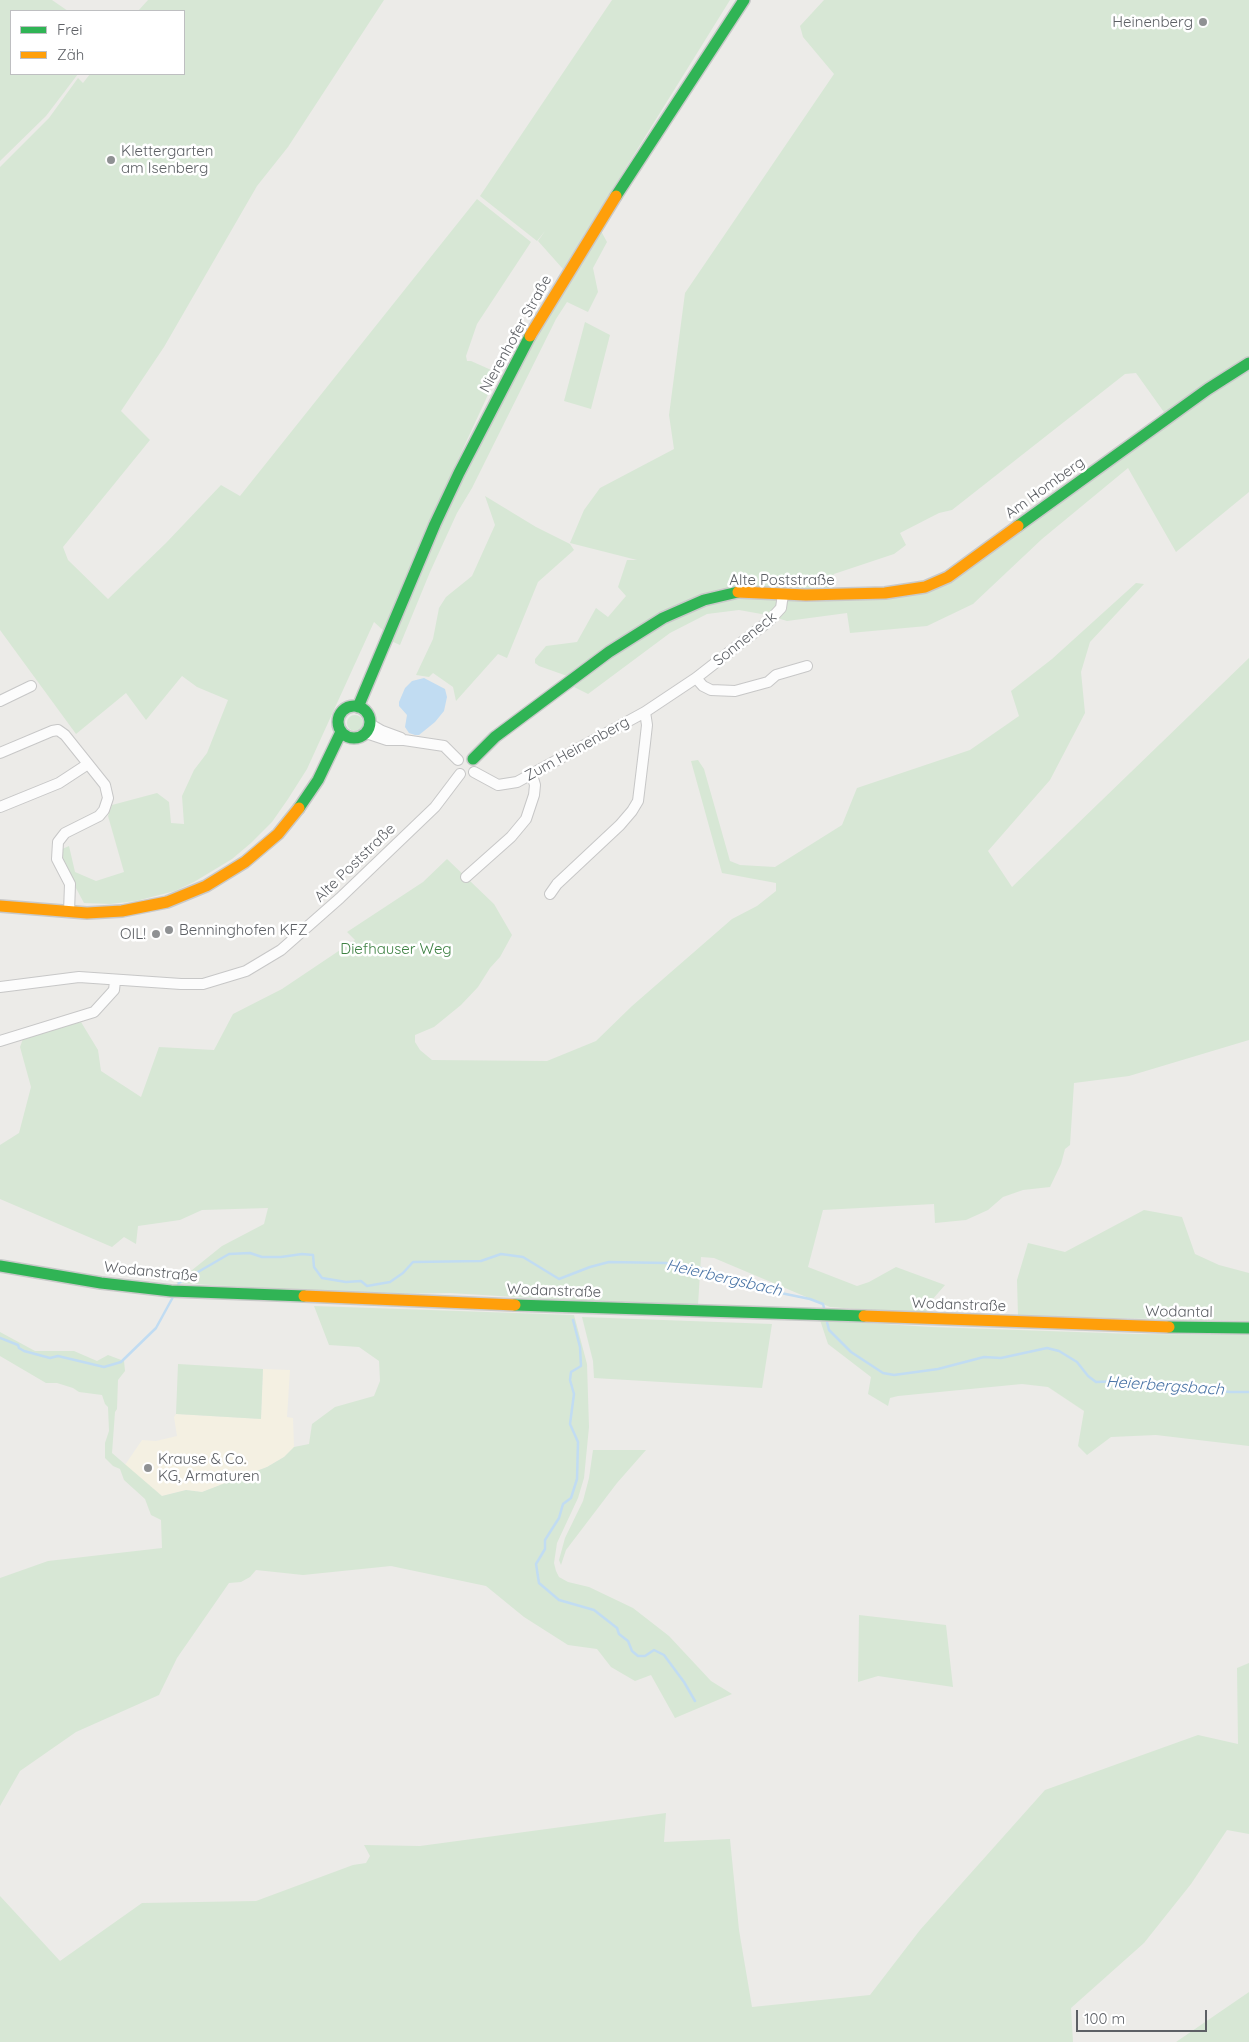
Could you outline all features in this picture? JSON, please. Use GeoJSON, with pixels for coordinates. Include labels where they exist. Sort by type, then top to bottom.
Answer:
{"type":"FeatureCollection","features":[{"type":"Feature","properties":{"kind":"main road","name":"Nierenhofer Straße"},"geometry":{"type":"LineString","coordinates":[[358,707],[439,515],[524,347],[565,276],[645,149],[744,0]]}},
{"type":"Feature","properties":{"kind":"main road","name":"Am Homberg"},"geometry":{"type":"LineString","coordinates":[[843,595],[885,594],[925,587],[948,577],[1200,394],[1249,363]]}},
{"type":"Feature","properties":{"kind":"main road","name":"Alte Poststraße"},"geometry":{"type":"LineString","coordinates":[[473,759],[495,737],[609,652],[663,618],[704,600],[734,592],[843,595]]}},
{"type":"Feature","properties":{"kind":"main road"},"geometry":{"type":"LineString","coordinates":[[350,707],[358,707],[367,712],[368,728],[360,737],[347,736],[341,732],[338,723],[341,713],[350,707]]}},
{"type":"Feature","properties":{"kind":"main road"},"geometry":{"type":"LineString","coordinates":[[0,906],[70,912],[115,912],[147,907],[176,899],[221,878],[251,858],[278,834],[303,802],[328,762],[341,732]]}},
{"type":"Feature","properties":{"kind":"main road"},"geometry":{"type":"LineString","coordinates":[[328,762],[354,738]]}},
{"type":"Feature","properties":{"kind":"main road","name":"Wodanstraße"},"geometry":{"type":"LineString","coordinates":[[0,1266],[101,1283],[177,1292],[586,1308],[828,1314],[1109,1325]]}},
{"type":"Feature","properties":{"kind":"main road","name":"Wodantal"},"geometry":{"type":"LineString","coordinates":[[1109,1325],[1249,1328]]}},
{"type":"Feature","properties":{"kind":"street","name":"Sonneneck"},"geometry":{"type":"LineString","coordinates":[[677,692],[778,613],[784,603],[783,594]]}},
{"type":"Feature","properties":{"kind":"street","name":"Sonneneck"},"geometry":{"type":"LineString","coordinates":[[696,678],[703,686],[711,690],[735,691],[768,682],[776,675],[807,666]]}},
{"type":"Feature","properties":{"kind":"street"},"geometry":{"type":"LineString","coordinates":[[0,700],[31,686]]}},
{"type":"Feature","properties":{"kind":"street","name":"Zum Heinenberg"},"geometry":{"type":"LineString","coordinates":[[474,772],[498,785],[517,782],[645,712],[677,692]]}},
{"type":"Feature","properties":{"kind":"street"},"geometry":{"type":"LineString","coordinates":[[550,894],[556,884],[620,825],[638,801],[647,719],[645,712]]}},
{"type":"Feature","properties":{"kind":"street"},"geometry":{"type":"LineString","coordinates":[[368,728],[386,740],[404,740],[444,746],[458,760]]}},
{"type":"Feature","properties":{"kind":"street"},"geometry":{"type":"LineString","coordinates":[[0,753],[52,730],[58,730],[65,735],[105,785],[108,798],[104,810],[94,820],[64,833],[58,842],[57,859],[70,884],[70,912]]}},
{"type":"Feature","properties":{"kind":"street"},"geometry":{"type":"LineString","coordinates":[[464,757],[473,759],[476,764],[474,772],[466,776],[460,774],[456,769],[458,760],[464,757]]}},
{"type":"Feature","properties":{"kind":"street"},"geometry":{"type":"LineString","coordinates":[[0,807],[59,783],[88,764]]}},
{"type":"Feature","properties":{"kind":"street","name":"Alte Poststraße"},"geometry":{"type":"LineString","coordinates":[[0,988],[70,978],[203,984],[246,971],[273,957],[340,898],[436,807],[460,774]]}},
{"type":"Feature","properties":{"kind":"street"},"geometry":{"type":"LineString","coordinates":[[466,877],[511,837],[526,819],[534,795],[535,785],[532,775]]}},
{"type":"Feature","properties":{"kind":"street"},"geometry":{"type":"LineString","coordinates":[[0,1041],[94,1012],[114,990],[115,981]]}},
{"type":"Feature","properties":{"kind":"shaded area"},"geometry":{"type":"Polygon","coordinates":[[[263,1369],[290,1370],[287,1417],[293,1418],[294,1447],[284,1457],[267,1467],[202,1492],[186,1490],[162,1496],[125,1465],[142,1440],[156,1441],[177,1436],[174,1417],[176,1414],[261,1419],[263,1369]]]}},
{"type":"Feature","properties":{"kind":"green space"},"geometry":{"type":"Polygon","coordinates":[[[0,0],[52,0],[67,10],[10,10],[10,75],[77,75],[46,116],[0,161],[0,0]]]}},
{"type":"Feature","properties":{"kind":"green space"},"geometry":{"type":"Polygon","coordinates":[[[148,0],[384,0],[288,147],[257,186],[164,347],[121,411],[150,440],[63,547],[68,560],[108,599],[166,543],[221,485],[240,496],[477,199],[531,242],[477,324],[466,356],[467,361],[498,373],[455,466],[384,631],[374,622],[307,769],[288,799],[272,822],[251,843],[232,859],[194,882],[175,891],[136,901],[110,904],[84,903],[64,866],[62,849],[69,846],[75,872],[96,881],[124,872],[108,816],[112,805],[157,793],[169,802],[171,823],[184,824],[182,796],[194,770],[207,753],[228,700],[197,687],[182,676],[146,720],[126,693],[76,734],[0,630],[0,167],[49,118],[78,78],[83,83],[89,75],[185,75],[185,10],[139,10],[148,0]]]}},
{"type":"Feature","properties":{"kind":"green space"},"geometry":{"type":"Polygon","coordinates":[[[612,0],[730,0],[563,269],[538,241],[545,231],[537,241],[480,196],[612,0]]]}},
{"type":"Feature","properties":{"kind":"green space"},"geometry":{"type":"Polygon","coordinates":[[[824,0],[1249,0],[1249,360],[1166,415],[1136,373],[1125,374],[952,510],[939,513],[900,533],[906,545],[894,554],[834,574],[830,582],[836,592],[925,590],[1249,368],[1249,492],[1176,552],[1128,468],[1042,539],[973,604],[927,626],[850,633],[847,613],[787,621],[739,610],[707,614],[670,633],[588,694],[574,687],[611,656],[703,596],[570,677],[535,663],[535,659],[546,646],[577,642],[596,608],[608,617],[626,596],[618,587],[627,560],[637,560],[570,543],[584,510],[600,488],[674,449],[669,415],[685,293],[834,74],[803,37],[800,26],[824,0]]]}},
{"type":"Feature","properties":{"kind":"green space"},"geometry":{"type":"Polygon","coordinates":[[[601,231],[607,242],[593,268],[598,292],[588,312],[567,302],[556,319],[472,488],[457,513],[400,645],[391,641],[448,505],[522,361],[601,231]]]}},
{"type":"Feature","properties":{"kind":"green space"},"geometry":{"type":"Polygon","coordinates":[[[585,322],[610,335],[591,409],[564,401],[585,322]]]}},
{"type":"Feature","properties":{"kind":"green space"},"geometry":{"type":"Polygon","coordinates":[[[485,496],[536,527],[570,544],[574,550],[538,582],[507,658],[498,654],[456,701],[453,687],[433,673],[429,677],[416,675],[433,639],[439,608],[446,597],[472,576],[495,525],[485,496]]]}},
{"type":"Feature","properties":{"kind":"green space","name":"Diefhauser Weg"},"geometry":{"type":"Polygon","coordinates":[[[1136,583],[1144,584],[1090,642],[1081,672],[1085,713],[1050,780],[988,851],[1012,887],[1249,658],[1249,1040],[1129,1076],[1074,1083],[1070,1145],[1065,1149],[1061,1164],[1050,1187],[1023,1190],[1003,1197],[988,1210],[966,1220],[935,1223],[934,1204],[823,1210],[808,1267],[857,1286],[869,1282],[896,1267],[945,1285],[932,1300],[925,1314],[830,1307],[714,1258],[701,1257],[698,1305],[450,1293],[332,1292],[176,1283],[222,1246],[264,1224],[268,1208],[202,1210],[180,1220],[138,1226],[136,1244],[124,1237],[112,1247],[0,1199],[0,1145],[19,1133],[31,1087],[20,1047],[24,1036],[81,1022],[98,1050],[101,1071],[141,1097],[159,1047],[214,1050],[233,1014],[282,989],[355,940],[347,932],[423,882],[447,859],[494,904],[512,935],[500,957],[490,968],[478,987],[461,1005],[434,1027],[415,1035],[415,1042],[420,1050],[432,1060],[547,1061],[596,1041],[632,1006],[732,919],[757,906],[776,891],[776,883],[722,873],[691,761],[698,760],[704,769],[730,861],[740,865],[775,867],[842,825],[857,788],[970,750],[1019,716],[1011,691],[1052,659],[1136,583]]]}},
{"type":"Feature","properties":{"kind":"green space"},"geometry":{"type":"Polygon","coordinates":[[[355,715],[363,723],[355,731],[347,723],[355,715]]]}},
{"type":"Feature","properties":{"kind":"green space"},"geometry":{"type":"Polygon","coordinates":[[[1144,1210],[1182,1217],[1195,1254],[1219,1265],[1249,1273],[1249,1321],[1018,1316],[1017,1280],[1028,1243],[1065,1252],[1144,1210]]]}},
{"type":"Feature","properties":{"kind":"green space"},"geometry":{"type":"Polygon","coordinates":[[[314,1306],[574,1315],[587,1364],[589,1427],[584,1478],[578,1498],[557,1543],[554,1563],[556,1571],[559,1577],[568,1582],[589,1587],[633,1608],[669,1636],[711,1681],[732,1694],[675,1718],[651,1675],[635,1681],[611,1667],[597,1649],[568,1645],[524,1617],[486,1586],[391,1566],[303,1575],[256,1570],[250,1577],[241,1582],[229,1583],[177,1658],[159,1695],[76,1732],[20,1771],[0,1806],[0,1578],[48,1561],[162,1548],[161,1520],[151,1515],[145,1499],[124,1480],[120,1469],[113,1466],[105,1458],[105,1443],[109,1431],[108,1407],[102,1395],[79,1392],[57,1383],[46,1383],[0,1356],[0,1332],[35,1351],[74,1351],[97,1361],[108,1355],[124,1361],[125,1371],[118,1380],[112,1453],[162,1496],[186,1490],[202,1492],[267,1467],[284,1457],[294,1447],[309,1444],[312,1424],[335,1407],[374,1396],[380,1381],[379,1361],[359,1347],[329,1345],[314,1306]]]}},
{"type":"Feature","properties":{"kind":"green space"},"geometry":{"type":"Polygon","coordinates":[[[582,1317],[772,1324],[762,1388],[594,1378],[593,1361],[582,1317]]]}},
{"type":"Feature","properties":{"kind":"green space"},"geometry":{"type":"Polygon","coordinates":[[[820,1320],[931,1327],[1135,1334],[1249,1335],[1249,1446],[1156,1435],[1111,1437],[1087,1455],[1078,1446],[1084,1411],[1048,1387],[1022,1384],[898,1396],[890,1398],[888,1406],[868,1394],[871,1377],[828,1344],[820,1320]]]}},
{"type":"Feature","properties":{"kind":"green space"},"geometry":{"type":"Polygon","coordinates":[[[178,1364],[263,1369],[261,1419],[176,1414],[178,1364]]]}},
{"type":"Feature","properties":{"kind":"green space"},"geometry":{"type":"Polygon","coordinates":[[[593,1450],[646,1450],[617,1483],[566,1550],[561,1565],[559,1560],[565,1538],[583,1501],[593,1450]]]}},
{"type":"Feature","properties":{"kind":"green space"},"geometry":{"type":"Polygon","coordinates":[[[859,1615],[946,1625],[953,1687],[878,1676],[858,1682],[859,1615]]]}},
{"type":"Feature","properties":{"kind":"green space"},"geometry":{"type":"Polygon","coordinates":[[[1249,1663],[1249,1834],[1227,1830],[1191,1884],[1144,1943],[1071,2008],[1073,2042],[0,2042],[0,1896],[60,1961],[142,1903],[256,1901],[353,1865],[366,1863],[370,1856],[364,1845],[420,1846],[666,1813],[664,1842],[730,1839],[739,1930],[752,2007],[870,1995],[920,1930],[1045,1790],[1198,1735],[1238,1744],[1237,1668],[1249,1663]]]}},
{"type":"Feature","properties":{"kind":"green space"},"geometry":{"type":"Polygon","coordinates":[[[1249,1992],[1249,2042],[1176,2042],[1249,1992]]]}},
{"type":"Feature","properties":{"kind":"water"},"geometry":{"type":"Polygon","coordinates":[[[424,678],[445,689],[447,697],[444,711],[435,722],[419,735],[415,735],[409,733],[405,727],[407,715],[399,706],[399,702],[405,688],[412,681],[424,678]]]}},
{"type":"Feature","properties":{"kind":"waterway","name":"Heierbergsbach"},"geometry":{"type":"LineString","coordinates":[[178,1285],[229,1254],[250,1253],[262,1257],[313,1255],[314,1267],[322,1278],[346,1282],[361,1281],[367,1286],[390,1282],[403,1273],[413,1262],[481,1261],[501,1254],[523,1257],[559,1279],[609,1262],[666,1263],[688,1270],[699,1271]]}},
{"type":"Feature","properties":{"kind":"waterway","name":"Heierbergsbach"},"geometry":{"type":"LineString","coordinates":[[699,1271],[771,1291]]}},
{"type":"Feature","properties":{"kind":"waterway","name":"Heierbergsbach"},"geometry":{"type":"LineString","coordinates":[[771,1291],[810,1299],[823,1304],[824,1308]]}},
{"type":"Feature","properties":{"kind":"waterway","name":"Heierbergsbach"},"geometry":{"type":"LineString","coordinates":[[0,1338],[18,1345],[24,1351],[50,1358],[58,1356],[104,1367],[121,1362],[156,1328],[173,1297]]}},
{"type":"Feature","properties":{"kind":"waterway","name":"Heierbergsbach"},"geometry":{"type":"LineString","coordinates":[[826,1318],[829,1330],[851,1352],[883,1373],[894,1375],[938,1369],[984,1357],[1001,1358],[1047,1348],[1059,1351],[1077,1362],[1088,1376],[1096,1382],[1121,1381],[1171,1389],[1198,1388],[1249,1392]]}},
{"type":"Feature","properties":{"kind":"waterway"},"geometry":{"type":"LineString","coordinates":[[573,1320],[580,1347],[581,1366],[571,1372],[570,1380],[574,1394],[570,1424],[578,1442],[577,1479],[571,1498],[563,1504],[559,1518],[545,1540],[545,1549],[536,1564],[539,1583],[559,1600],[594,1610],[617,1628],[619,1634],[628,1641],[632,1651],[638,1656],[645,1656],[654,1650],[664,1655],[695,1701]]}},
{"type":"Feature","properties":{"kind":"traffic: fast"},"geometry":{"type":"LineString","coordinates":[[616,196],[744,0]]}},
{"type":"Feature","properties":{"kind":"traffic: fast"},"geometry":{"type":"LineString","coordinates":[[358,707],[435,524],[459,473],[530,336]]}},
{"type":"Feature","properties":{"kind":"traffic: fast"},"geometry":{"type":"LineString","coordinates":[[1018,526],[1208,389],[1249,363]]}},
{"type":"Feature","properties":{"kind":"traffic: fast"},"geometry":{"type":"LineString","coordinates":[[473,759],[495,737],[609,652],[663,618],[704,600],[738,592]]}},
{"type":"Feature","properties":{"kind":"traffic: fast"},"geometry":{"type":"LineString","coordinates":[[354,706],[360,707],[365,711],[369,716],[370,722],[369,728],[365,733],[360,737],[354,738],[348,737],[343,733],[339,728],[338,722],[339,716],[343,711],[348,707],[354,706]]}},
{"type":"Feature","properties":{"kind":"traffic: fast"},"geometry":{"type":"LineString","coordinates":[[299,808],[318,780],[341,732]]}},
{"type":"Feature","properties":{"kind":"traffic: fast"},"geometry":{"type":"LineString","coordinates":[[0,1266],[101,1283],[171,1291],[304,1296]]}},
{"type":"Feature","properties":{"kind":"traffic: fast"},"geometry":{"type":"LineString","coordinates":[[515,1305],[864,1316]]}},
{"type":"Feature","properties":{"kind":"traffic: fast"},"geometry":{"type":"LineString","coordinates":[[1169,1327],[1249,1328]]}},
{"type":"Feature","properties":{"kind":"traffic: slow"},"geometry":{"type":"LineString","coordinates":[[530,336],[616,196]]}},
{"type":"Feature","properties":{"kind":"traffic: slow"},"geometry":{"type":"LineString","coordinates":[[738,592],[806,595],[885,593],[925,587],[948,577],[1018,526]]}},
{"type":"Feature","properties":{"kind":"traffic: slow"},"geometry":{"type":"LineString","coordinates":[[0,906],[87,913],[122,911],[167,902],[206,886],[245,862],[278,834],[299,808]]}},
{"type":"Feature","properties":{"kind":"traffic: slow"},"geometry":{"type":"LineString","coordinates":[[304,1296],[515,1305]]}},
{"type":"Feature","properties":{"kind":"traffic: slow"},"geometry":{"type":"LineString","coordinates":[[864,1316],[1169,1327]]}},
{"type":"Feature","properties":{"kind":"place","name":"Heinenberg"},"geometry":{"type":"Point","coordinates":[1203,22]}},
{"type":"Feature","properties":{"kind":"place","name":"Klettergarten am Isenberg"},"geometry":{"type":"Point","coordinates":[111,160]}},
{"type":"Feature","properties":{"kind":"place","name":"Benninghofen KFZ"},"geometry":{"type":"Point","coordinates":[169,930]}},
{"type":"Feature","properties":{"kind":"place","name":"OIL!"},"geometry":{"type":"Point","coordinates":[156,934]}},
{"type":"Feature","properties":{"kind":"place","name":"Krause & Co. KG, Armaturen"},"geometry":{"type":"Point","coordinates":[148,1468]}}]}
